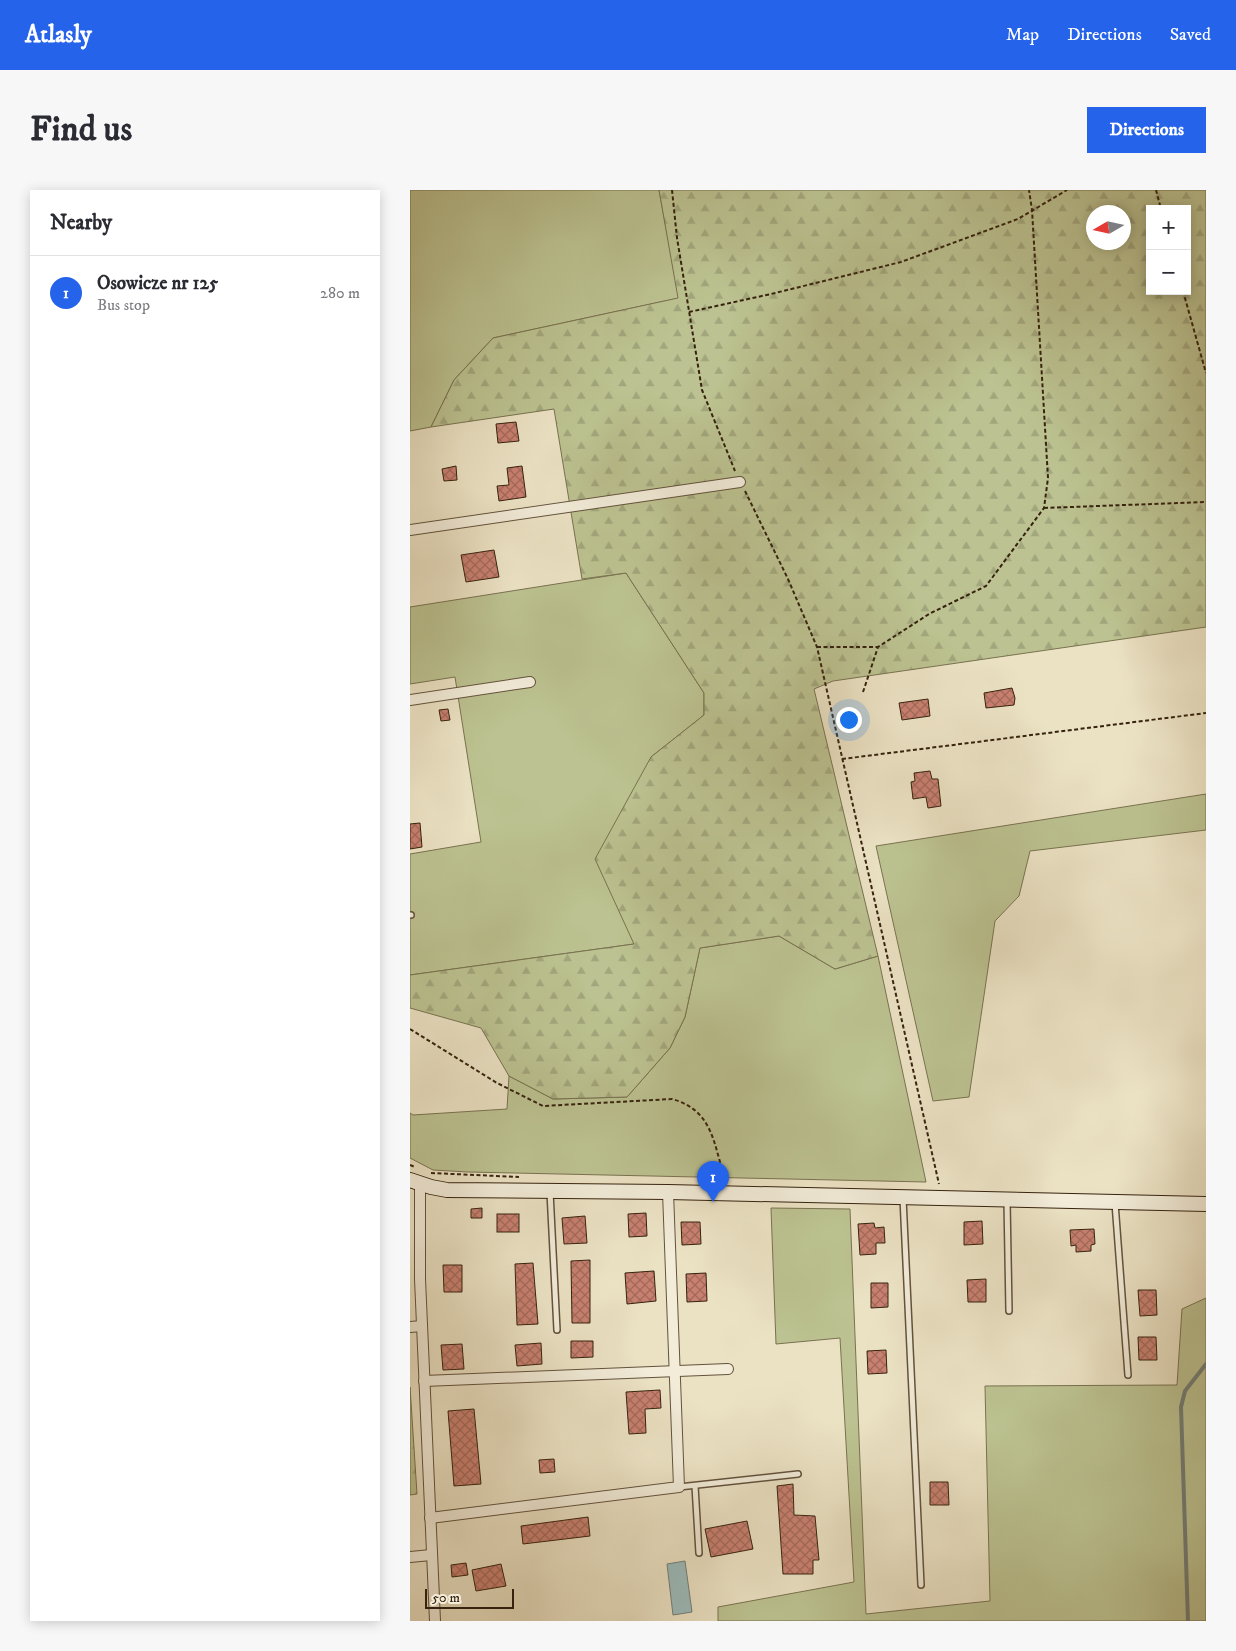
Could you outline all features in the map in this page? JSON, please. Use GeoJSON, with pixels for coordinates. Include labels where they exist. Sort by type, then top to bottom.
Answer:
{"type":"FeatureCollection","features":[{"type":"Feature","properties":{"kind":"street"},"geometry":{"type":"LineString","coordinates":[[410,530],[740,482]]}},
{"type":"Feature","properties":{"kind":"street"},"geometry":{"type":"LineString","coordinates":[[410,700],[530,682]]}},
{"type":"Feature","properties":{"kind":"street"},"geometry":{"type":"LineString","coordinates":[[435,1621],[415,1182],[447,1190],[730,1193],[1206,1204]]}},
{"type":"Feature","properties":{"kind":"street"},"geometry":{"type":"LineString","coordinates":[[430,1518],[679,1487],[668,1192]]}},
{"type":"Feature","properties":{"kind":"street"},"geometry":{"type":"LineString","coordinates":[[410,1327],[422,1326]]}},
{"type":"Feature","properties":{"kind":"street"},"geometry":{"type":"LineString","coordinates":[[424,1381],[728,1369]]}},
{"type":"Feature","properties":{"kind":"street"},"geometry":{"type":"LineString","coordinates":[[410,1557],[432,1555]]}},
{"type":"Feature","properties":{"kind":"lane"},"geometry":{"type":"LineString","coordinates":[[550,1192],[557,1330]]}},
{"type":"Feature","properties":{"kind":"lane"},"geometry":{"type":"LineString","coordinates":[[903,1197],[921,1585]]}},
{"type":"Feature","properties":{"kind":"lane"},"geometry":{"type":"LineString","coordinates":[[1007,1200],[1009,1311]]}},
{"type":"Feature","properties":{"kind":"lane"},"geometry":{"type":"LineString","coordinates":[[1115,1202],[1128,1375]]}},
{"type":"Feature","properties":{"kind":"lane"},"geometry":{"type":"LineString","coordinates":[[679,1487],[798,1474]]}},
{"type":"Feature","properties":{"kind":"lane"},"geometry":{"type":"LineString","coordinates":[[695,1486],[699,1553]]}},
{"type":"Feature","properties":{"kind":"path"},"geometry":{"type":"LineString","coordinates":[[672,190],[702,390],[740,482],[788,579],[816,647],[942,1198]]}},
{"type":"Feature","properties":{"kind":"path"},"geometry":{"type":"LineString","coordinates":[[816,647],[878,647],[929,614],[986,586],[1044,508],[1048,478],[1032,210],[1028,190]]}},
{"type":"Feature","properties":{"kind":"path"},"geometry":{"type":"LineString","coordinates":[[689,312],[901,262],[1018,219],[1067,190]]}},
{"type":"Feature","properties":{"kind":"path"},"geometry":{"type":"LineString","coordinates":[[1156,190],[1160,205]]}},
{"type":"Feature","properties":{"kind":"path"},"geometry":{"type":"LineString","coordinates":[[1185,295],[1206,373]]}},
{"type":"Feature","properties":{"kind":"path"},"geometry":{"type":"LineString","coordinates":[[1044,508],[1206,502]]}},
{"type":"Feature","properties":{"kind":"path"},"geometry":{"type":"LineString","coordinates":[[864,692],[878,647]]}},
{"type":"Feature","properties":{"kind":"path"},"geometry":{"type":"LineString","coordinates":[[842,759],[1206,713]]}},
{"type":"Feature","properties":{"kind":"path"},"geometry":{"type":"LineString","coordinates":[[410,1029],[497,1083],[543,1106],[672,1099],[692,1107],[708,1126],[730,1193]]}},
{"type":"Feature","properties":{"kind":"green space"},"geometry":{"type":"Polygon","coordinates":[[[410,190],[659,190],[679,298],[493,338],[454,380],[431,427],[410,431],[410,190]]]}},
{"type":"Feature","properties":{"kind":"green space"},"geometry":{"type":"Polygon","coordinates":[[[659,190],[1206,190],[1206,627],[833,681],[814,689],[878,956],[835,969],[779,936],[700,948],[685,1017],[670,1048],[627,1097],[553,1099],[509,1076],[481,1028],[410,1008],[410,975],[634,944],[595,859],[651,757],[704,715],[704,693],[626,573],[582,579],[554,409],[431,427],[454,380],[493,338],[678,298],[659,190]]]}},
{"type":"Feature","properties":{"kind":"green space"},"geometry":{"type":"Polygon","coordinates":[[[626,573],[704,693],[704,715],[651,757],[634,944],[410,975],[410,854],[481,842],[455,677],[410,684],[410,607],[626,573]]]}},
{"type":"Feature","properties":{"kind":"green space"},"geometry":{"type":"Polygon","coordinates":[[[1206,794],[1206,830],[1030,851],[1019,896],[995,921],[969,1097],[933,1101],[876,846],[1206,794]]]}},
{"type":"Feature","properties":{"kind":"green space"},"geometry":{"type":"Polygon","coordinates":[[[779,936],[835,969],[878,956],[926,1182],[468,1172],[433,1170],[410,1158],[410,1113],[413,1115],[507,1109],[509,1076],[553,1099],[627,1097],[670,1048],[685,1017],[700,948],[779,936]]]}},
{"type":"Feature","properties":{"kind":"green space"},"geometry":{"type":"Polygon","coordinates":[[[771,1208],[850,1209],[866,1614],[990,1601],[985,1386],[1177,1385],[1182,1309],[1206,1298],[1206,1621],[718,1621],[718,1607],[854,1582],[840,1338],[776,1344],[771,1208]]]}},
{"type":"Feature","properties":{"kind":"green space"},"geometry":{"type":"Polygon","coordinates":[[[410,1387],[417,1494],[410,1495],[410,1387]]]}},
{"type":"Feature","properties":{"kind":"water"},"geometry":{"type":"Polygon","coordinates":[[[685,1561],[692,1612],[673,1615],[667,1564],[685,1561]]]}},
{"type":"Feature","properties":{"kind":"building"},"geometry":{"type":"Polygon","coordinates":[[[516,422],[519,441],[498,443],[496,424],[516,422]]]}},
{"type":"Feature","properties":{"kind":"building"},"geometry":{"type":"Polygon","coordinates":[[[456,466],[457,480],[444,481],[442,469],[456,466]]]}},
{"type":"Feature","properties":{"kind":"building"},"geometry":{"type":"Polygon","coordinates":[[[522,466],[526,497],[499,501],[497,486],[509,485],[507,468],[522,466]]]}},
{"type":"Feature","properties":{"kind":"building"},"geometry":{"type":"Polygon","coordinates":[[[494,550],[499,577],[466,582],[461,555],[494,550]]]}},
{"type":"Feature","properties":{"kind":"building"},"geometry":{"type":"Polygon","coordinates":[[[1012,688],[1015,698],[1014,705],[986,708],[984,693],[1012,688]]]}},
{"type":"Feature","properties":{"kind":"building"},"geometry":{"type":"Polygon","coordinates":[[[928,699],[930,716],[902,720],[899,703],[928,699]]]}},
{"type":"Feature","properties":{"kind":"building"},"geometry":{"type":"Polygon","coordinates":[[[448,709],[450,720],[441,721],[439,710],[448,709]]]}},
{"type":"Feature","properties":{"kind":"building"},"geometry":{"type":"Polygon","coordinates":[[[930,771],[932,779],[938,779],[941,806],[928,808],[926,797],[913,799],[911,782],[915,781],[914,773],[930,771]]]}},
{"type":"Feature","properties":{"kind":"building"},"geometry":{"type":"Polygon","coordinates":[[[420,823],[422,847],[410,849],[410,824],[420,823]]]}},
{"type":"Feature","properties":{"kind":"building"},"geometry":{"type":"Polygon","coordinates":[[[482,1208],[482,1218],[471,1218],[471,1209],[482,1208]]]}},
{"type":"Feature","properties":{"kind":"building"},"geometry":{"type":"Polygon","coordinates":[[[646,1213],[647,1236],[629,1237],[628,1214],[646,1213]]]}},
{"type":"Feature","properties":{"kind":"building"},"geometry":{"type":"Polygon","coordinates":[[[497,1214],[519,1214],[519,1232],[497,1232],[497,1214]]]}},
{"type":"Feature","properties":{"kind":"building"},"geometry":{"type":"Polygon","coordinates":[[[585,1216],[587,1243],[564,1244],[562,1218],[585,1216]]]}},
{"type":"Feature","properties":{"kind":"building"},"geometry":{"type":"Polygon","coordinates":[[[982,1221],[983,1244],[964,1245],[964,1222],[982,1221]]]}},
{"type":"Feature","properties":{"kind":"building"},"geometry":{"type":"Polygon","coordinates":[[[681,1222],[700,1222],[701,1244],[682,1245],[681,1222]]]}},
{"type":"Feature","properties":{"kind":"building"},"geometry":{"type":"Polygon","coordinates":[[[874,1223],[875,1228],[884,1227],[885,1243],[876,1243],[876,1254],[860,1255],[858,1224],[874,1223]]]}},
{"type":"Feature","properties":{"kind":"building"},"geometry":{"type":"Polygon","coordinates":[[[1094,1229],[1095,1244],[1091,1245],[1091,1251],[1076,1252],[1076,1245],[1071,1246],[1070,1230],[1094,1229]]]}},
{"type":"Feature","properties":{"kind":"building"},"geometry":{"type":"Polygon","coordinates":[[[590,1260],[590,1323],[572,1323],[571,1261],[590,1260]]]}},
{"type":"Feature","properties":{"kind":"building"},"geometry":{"type":"Polygon","coordinates":[[[533,1263],[538,1324],[517,1325],[515,1264],[533,1263]]]}},
{"type":"Feature","properties":{"kind":"building"},"geometry":{"type":"Polygon","coordinates":[[[443,1265],[462,1265],[462,1292],[444,1292],[443,1265]]]}},
{"type":"Feature","properties":{"kind":"building"},"geometry":{"type":"Polygon","coordinates":[[[654,1271],[656,1301],[627,1304],[625,1273],[654,1271]]]}},
{"type":"Feature","properties":{"kind":"building"},"geometry":{"type":"Polygon","coordinates":[[[706,1273],[707,1301],[687,1302],[686,1274],[706,1273]]]}},
{"type":"Feature","properties":{"kind":"building"},"geometry":{"type":"Polygon","coordinates":[[[986,1279],[986,1302],[968,1302],[967,1280],[986,1279]]]}},
{"type":"Feature","properties":{"kind":"building"},"geometry":{"type":"Polygon","coordinates":[[[871,1283],[888,1283],[888,1307],[871,1308],[871,1283]]]}},
{"type":"Feature","properties":{"kind":"building"},"geometry":{"type":"Polygon","coordinates":[[[1138,1290],[1156,1290],[1157,1315],[1140,1316],[1138,1290]]]}},
{"type":"Feature","properties":{"kind":"building"},"geometry":{"type":"Polygon","coordinates":[[[1138,1337],[1156,1337],[1157,1360],[1139,1360],[1138,1337]]]}},
{"type":"Feature","properties":{"kind":"building"},"geometry":{"type":"Polygon","coordinates":[[[571,1341],[593,1341],[593,1357],[571,1358],[571,1341]]]}},
{"type":"Feature","properties":{"kind":"building"},"geometry":{"type":"Polygon","coordinates":[[[541,1343],[542,1364],[517,1366],[515,1345],[541,1343]]]}},
{"type":"Feature","properties":{"kind":"building"},"geometry":{"type":"Polygon","coordinates":[[[462,1344],[464,1369],[443,1370],[441,1345],[462,1344]]]}},
{"type":"Feature","properties":{"kind":"building"},"geometry":{"type":"Polygon","coordinates":[[[886,1350],[887,1373],[868,1374],[867,1351],[886,1350]]]}},
{"type":"Feature","properties":{"kind":"building"},"geometry":{"type":"Polygon","coordinates":[[[660,1390],[661,1408],[645,1409],[646,1433],[629,1434],[626,1392],[660,1390]]]}},
{"type":"Feature","properties":{"kind":"building"},"geometry":{"type":"Polygon","coordinates":[[[474,1409],[481,1484],[454,1486],[448,1411],[474,1409]]]}},
{"type":"Feature","properties":{"kind":"building"},"geometry":{"type":"Polygon","coordinates":[[[554,1459],[555,1472],[540,1473],[539,1460],[554,1459]]]}},
{"type":"Feature","properties":{"kind":"building"},"geometry":{"type":"Polygon","coordinates":[[[930,1482],[948,1482],[949,1505],[930,1505],[930,1482]]]}},
{"type":"Feature","properties":{"kind":"building"},"geometry":{"type":"Polygon","coordinates":[[[793,1484],[794,1515],[815,1516],[819,1560],[813,1560],[813,1574],[783,1574],[777,1486],[793,1484]]]}},
{"type":"Feature","properties":{"kind":"building"},"geometry":{"type":"Polygon","coordinates":[[[588,1517],[590,1536],[523,1544],[521,1526],[588,1517]]]}},
{"type":"Feature","properties":{"kind":"building"},"geometry":{"type":"Polygon","coordinates":[[[747,1521],[753,1549],[711,1557],[705,1529],[747,1521]]]}},
{"type":"Feature","properties":{"kind":"building"},"geometry":{"type":"Polygon","coordinates":[[[466,1563],[468,1575],[452,1577],[451,1565],[466,1563]]]}},
{"type":"Feature","properties":{"kind":"building"},"geometry":{"type":"Polygon","coordinates":[[[501,1564],[506,1586],[476,1591],[472,1570],[501,1564]]]}},
{"type":"Feature","properties":{"kind":"waterway"},"geometry":{"type":"LineString","coordinates":[[1188,1621],[1181,1407],[1185,1391],[1206,1364]]}},
{"type":"Feature","properties":{"kind":"place","name":"Osowicze nr 125"},"geometry":{"type":"Point","coordinates":[713,1202]}}]}
